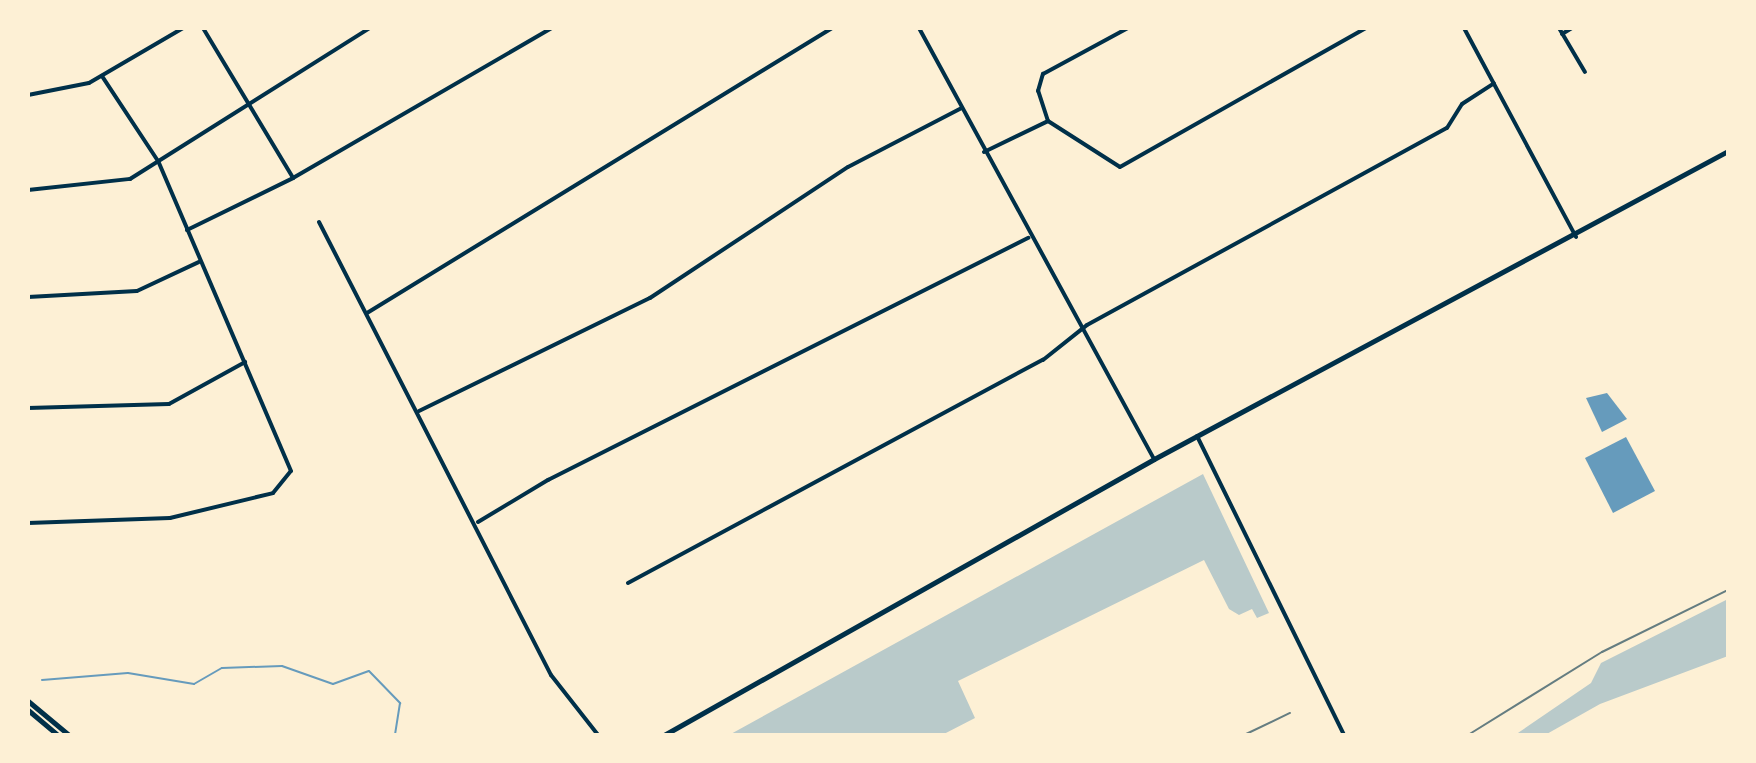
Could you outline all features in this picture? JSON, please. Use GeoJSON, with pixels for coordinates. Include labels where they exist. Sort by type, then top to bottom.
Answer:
{"type":"FeatureCollection","features":[{"type":"Feature","properties":{"kind":"main road"},"geometry":{"type":"LineString","coordinates":[[664,735],[1154,459],[1576,237],[1728,151]]}},
{"type":"Feature","properties":{"kind":"main road"},"geometry":{"type":"LineString","coordinates":[[28,701],[72,735]]}},
{"type":"Feature","properties":{"kind":"main road"},"geometry":{"type":"LineString","coordinates":[[28,710],[58,735]]}},
{"type":"Feature","properties":{"kind":"street"},"geometry":{"type":"LineString","coordinates":[[28,95],[102,76],[183,28]]}},
{"type":"Feature","properties":{"kind":"street"},"geometry":{"type":"LineString","coordinates":[[203,28],[293,178]]}},
{"type":"Feature","properties":{"kind":"street"},"geometry":{"type":"LineString","coordinates":[[28,190],[119,184],[370,28]]}},
{"type":"Feature","properties":{"kind":"street"},"geometry":{"type":"LineString","coordinates":[[187,230],[293,178],[552,28]]}},
{"type":"Feature","properties":{"kind":"street"},"geometry":{"type":"LineString","coordinates":[[367,313],[832,28]]}},
{"type":"Feature","properties":{"kind":"street"},"geometry":{"type":"LineString","coordinates":[[919,28],[1080,334],[1154,459]]}},
{"type":"Feature","properties":{"kind":"street"},"geometry":{"type":"LineString","coordinates":[[1128,28],[1043,74],[1038,91],[1048,121],[1120,167],[1366,28]]}},
{"type":"Feature","properties":{"kind":"street"},"geometry":{"type":"LineString","coordinates":[[1464,28],[1576,237]]}},
{"type":"Feature","properties":{"kind":"street"},"geometry":{"type":"LineString","coordinates":[[1572,28],[1561,31],[1585,72]]}},
{"type":"Feature","properties":{"kind":"street"},"geometry":{"type":"LineString","coordinates":[[28,523],[170,518],[273,493],[288,481],[290,462],[199,262],[158,161],[102,76]]}},
{"type":"Feature","properties":{"kind":"street"},"geometry":{"type":"LineString","coordinates":[[628,583],[1447,128],[1462,104],[1494,83]]}},
{"type":"Feature","properties":{"kind":"street"},"geometry":{"type":"LineString","coordinates":[[419,411],[650,298],[848,167],[962,108]]}},
{"type":"Feature","properties":{"kind":"street"},"geometry":{"type":"LineString","coordinates":[[984,152],[1048,121]]}},
{"type":"Feature","properties":{"kind":"street"},"geometry":{"type":"LineString","coordinates":[[319,222],[478,522],[551,675],[598,735]]}},
{"type":"Feature","properties":{"kind":"street"},"geometry":{"type":"LineString","coordinates":[[478,522],[548,480],[1028,238]]}},
{"type":"Feature","properties":{"kind":"street"},"geometry":{"type":"LineString","coordinates":[[28,297],[137,291],[199,262]]}},
{"type":"Feature","properties":{"kind":"street"},"geometry":{"type":"LineString","coordinates":[[28,408],[169,404],[245,362]]}},
{"type":"Feature","properties":{"kind":"street"},"geometry":{"type":"LineString","coordinates":[[1197,436],[1344,735]]}},
{"type":"Feature","properties":{"kind":"shaded area"},"geometry":{"type":"Polygon","coordinates":[[[1203,474],[1269,613],[1257,618],[1252,609],[1239,615],[1229,609],[1204,560],[958,681],[975,718],[942,735],[729,735],[1203,474]]]}},
{"type":"Feature","properties":{"kind":"shaded area"},"geometry":{"type":"Polygon","coordinates":[[[1728,599],[1728,656],[1600,704],[1545,735],[1515,735],[1591,683],[1601,663],[1728,599]]]}},
{"type":"Feature","properties":{"kind":"water"},"geometry":{"type":"Polygon","coordinates":[[[1607,393],[1627,419],[1602,432],[1586,398],[1607,393]]]}},
{"type":"Feature","properties":{"kind":"water"},"geometry":{"type":"Polygon","coordinates":[[[1626,437],[1655,491],[1613,513],[1585,458],[1626,437]]]}},
{"type":"Feature","properties":{"kind":"waterway"},"geometry":{"type":"LineString","coordinates":[[42,680],[128,673],[194,684],[222,668],[282,666],[333,684],[369,671],[400,703],[395,735]]}},
{"type":"Feature","properties":{"kind":"railway"},"geometry":{"type":"LineString","coordinates":[[1468,735],[1602,652],[1728,590]]}},
{"type":"Feature","properties":{"kind":"railway"},"geometry":{"type":"LineString","coordinates":[[1244,735],[1290,713]]}}]}
